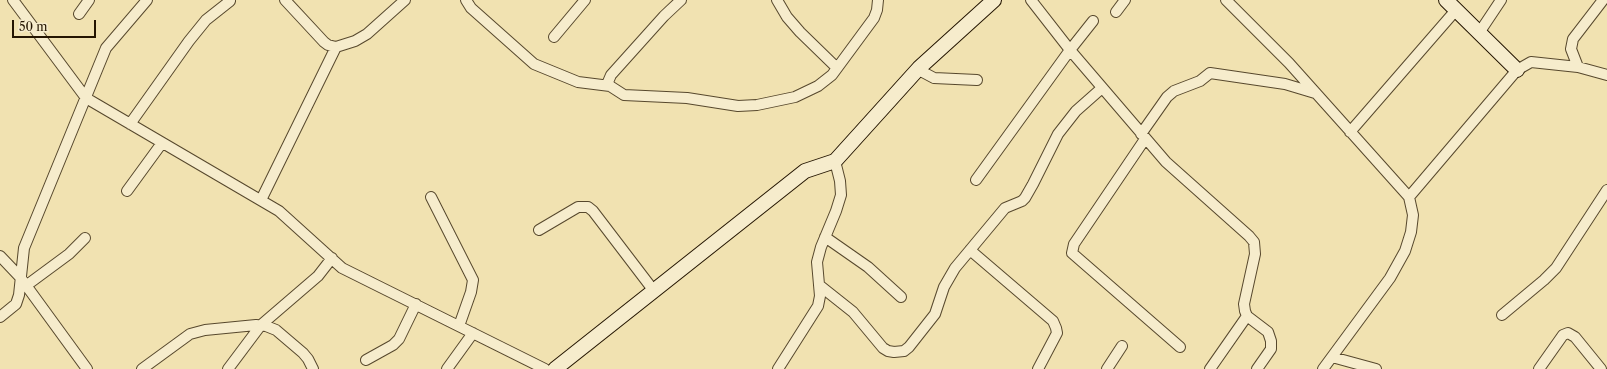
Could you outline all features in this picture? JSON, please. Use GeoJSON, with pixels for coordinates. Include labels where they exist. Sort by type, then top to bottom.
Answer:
{"type":"FeatureCollection","features":[{"type":"Feature","properties":{"kind":"street"},"geometry":{"type":"LineString","coordinates":[[12,0],[86,98],[279,211],[342,268],[545,369]]}},
{"type":"Feature","properties":{"kind":"street"},"geometry":{"type":"LineString","coordinates":[[79,14],[89,0]]}},
{"type":"Feature","properties":{"kind":"street"},"geometry":{"type":"LineString","coordinates":[[0,317],[16,304],[19,295],[24,248],[106,48],[147,0]]}},
{"type":"Feature","properties":{"kind":"street"},"geometry":{"type":"LineString","coordinates":[[285,0],[324,42],[331,47],[336,47],[355,41],[367,34],[405,0]]}},
{"type":"Feature","properties":{"kind":"street"},"geometry":{"type":"LineString","coordinates":[[466,0],[471,8],[534,64],[578,82],[610,86],[624,95],[687,98],[738,106],[757,106],[796,97],[807,93],[818,86],[832,75],[874,18],[878,0]]}},
{"type":"Feature","properties":{"kind":"street"},"geometry":{"type":"LineString","coordinates":[[554,37],[585,0]]}},
{"type":"Feature","properties":{"kind":"street"},"geometry":{"type":"LineString","coordinates":[[610,86],[608,82],[611,75],[664,16],[681,0]]}},
{"type":"Feature","properties":{"kind":"street"},"geometry":{"type":"LineString","coordinates":[[777,0],[787,17],[837,68]]}},
{"type":"Feature","properties":{"kind":"street"},"geometry":{"type":"LineString","coordinates":[[555,369],[805,171],[835,161],[917,69],[994,0]]}},
{"type":"Feature","properties":{"kind":"street"},"geometry":{"type":"LineString","coordinates":[[1031,0],[1070,50],[1166,162],[1254,242],[1255,254],[1244,304],[1247,316],[1268,332],[1271,340],[1271,349],[1257,369]]}},
{"type":"Feature","properties":{"kind":"street"},"geometry":{"type":"LineString","coordinates":[[1116,12],[1125,0]]}},
{"type":"Feature","properties":{"kind":"street"},"geometry":{"type":"LineString","coordinates":[[1226,0],[1289,63],[1408,197],[1413,215],[1411,232],[1405,251],[1390,278],[1323,369]]}},
{"type":"Feature","properties":{"kind":"street"},"geometry":{"type":"LineString","coordinates":[[1480,33],[1501,0]]}},
{"type":"Feature","properties":{"kind":"street"},"geometry":{"type":"LineString","coordinates":[[1578,67],[1571,49],[1573,38],[1603,0]]}},
{"type":"Feature","properties":{"kind":"street"},"geometry":{"type":"LineString","coordinates":[[130,124],[206,20],[230,1]]}},
{"type":"Feature","properties":{"kind":"street"},"geometry":{"type":"LineString","coordinates":[[1350,132],[1451,5],[1517,70]]}},
{"type":"Feature","properties":{"kind":"street"},"geometry":{"type":"LineString","coordinates":[[976,180],[1070,50],[1093,21]]}},
{"type":"Feature","properties":{"kind":"street"},"geometry":{"type":"LineString","coordinates":[[261,200],[336,47]]}},
{"type":"Feature","properties":{"kind":"street"},"geometry":{"type":"LineString","coordinates":[[1408,197],[1517,70],[1531,62],[1578,67],[1607,74]]}},
{"type":"Feature","properties":{"kind":"street"},"geometry":{"type":"LineString","coordinates":[[917,69],[934,78],[977,80]]}},
{"type":"Feature","properties":{"kind":"street"},"geometry":{"type":"LineString","coordinates":[[1180,347],[1072,253],[1074,244],[1167,97],[1174,91],[1200,81],[1210,73],[1285,84],[1316,93]]}},
{"type":"Feature","properties":{"kind":"street"},"geometry":{"type":"LineString","coordinates":[[819,286],[853,312],[883,348],[888,351],[900,352],[909,347],[927,326],[939,305],[949,276],[1005,208],[1022,201],[1025,198],[1034,184],[1058,134],[1076,111],[1102,88]]}},
{"type":"Feature","properties":{"kind":"street"},"geometry":{"type":"LineString","coordinates":[[127,191],[162,143]]}},
{"type":"Feature","properties":{"kind":"street"},"geometry":{"type":"LineString","coordinates":[[778,369],[818,306],[820,296],[817,262],[841,195],[840,181],[835,161]]}},
{"type":"Feature","properties":{"kind":"street"},"geometry":{"type":"LineString","coordinates":[[1502,315],[1556,268],[1607,190]]}},
{"type":"Feature","properties":{"kind":"street"},"geometry":{"type":"LineString","coordinates":[[431,197],[473,280],[471,292],[458,326]]}},
{"type":"Feature","properties":{"kind":"street"},"geometry":{"type":"LineString","coordinates":[[539,230],[578,207],[588,208],[593,211],[654,290]]}},
{"type":"Feature","properties":{"kind":"street"},"geometry":{"type":"LineString","coordinates":[[825,237],[868,267],[901,297]]}},
{"type":"Feature","properties":{"kind":"street"},"geometry":{"type":"LineString","coordinates":[[26,285],[69,254],[85,238]]}},
{"type":"Feature","properties":{"kind":"street"},"geometry":{"type":"LineString","coordinates":[[970,250],[1053,321],[1057,333],[1038,369]]}},
{"type":"Feature","properties":{"kind":"street"},"geometry":{"type":"LineString","coordinates":[[0,256],[20,276],[87,369]]}},
{"type":"Feature","properties":{"kind":"street"},"geometry":{"type":"LineString","coordinates":[[228,369],[261,325],[318,276],[332,258]]}},
{"type":"Feature","properties":{"kind":"street"},"geometry":{"type":"LineString","coordinates":[[366,360],[399,340],[416,304]]}},
{"type":"Feature","properties":{"kind":"street"},"geometry":{"type":"LineString","coordinates":[[1210,369],[1247,316]]}},
{"type":"Feature","properties":{"kind":"street"},"geometry":{"type":"LineString","coordinates":[[142,369],[190,334],[205,330],[261,325],[276,330],[303,353],[313,369]]}},
{"type":"Feature","properties":{"kind":"street"},"geometry":{"type":"LineString","coordinates":[[447,369],[473,333]]}},
{"type":"Feature","properties":{"kind":"street"},"geometry":{"type":"LineString","coordinates":[[1539,369],[1563,335],[1568,333],[1575,337],[1601,369]]}},
{"type":"Feature","properties":{"kind":"street"},"geometry":{"type":"LineString","coordinates":[[1108,369],[1122,346]]}},
{"type":"Feature","properties":{"kind":"street"},"geometry":{"type":"LineString","coordinates":[[1332,357],[1376,369]]}}]}
